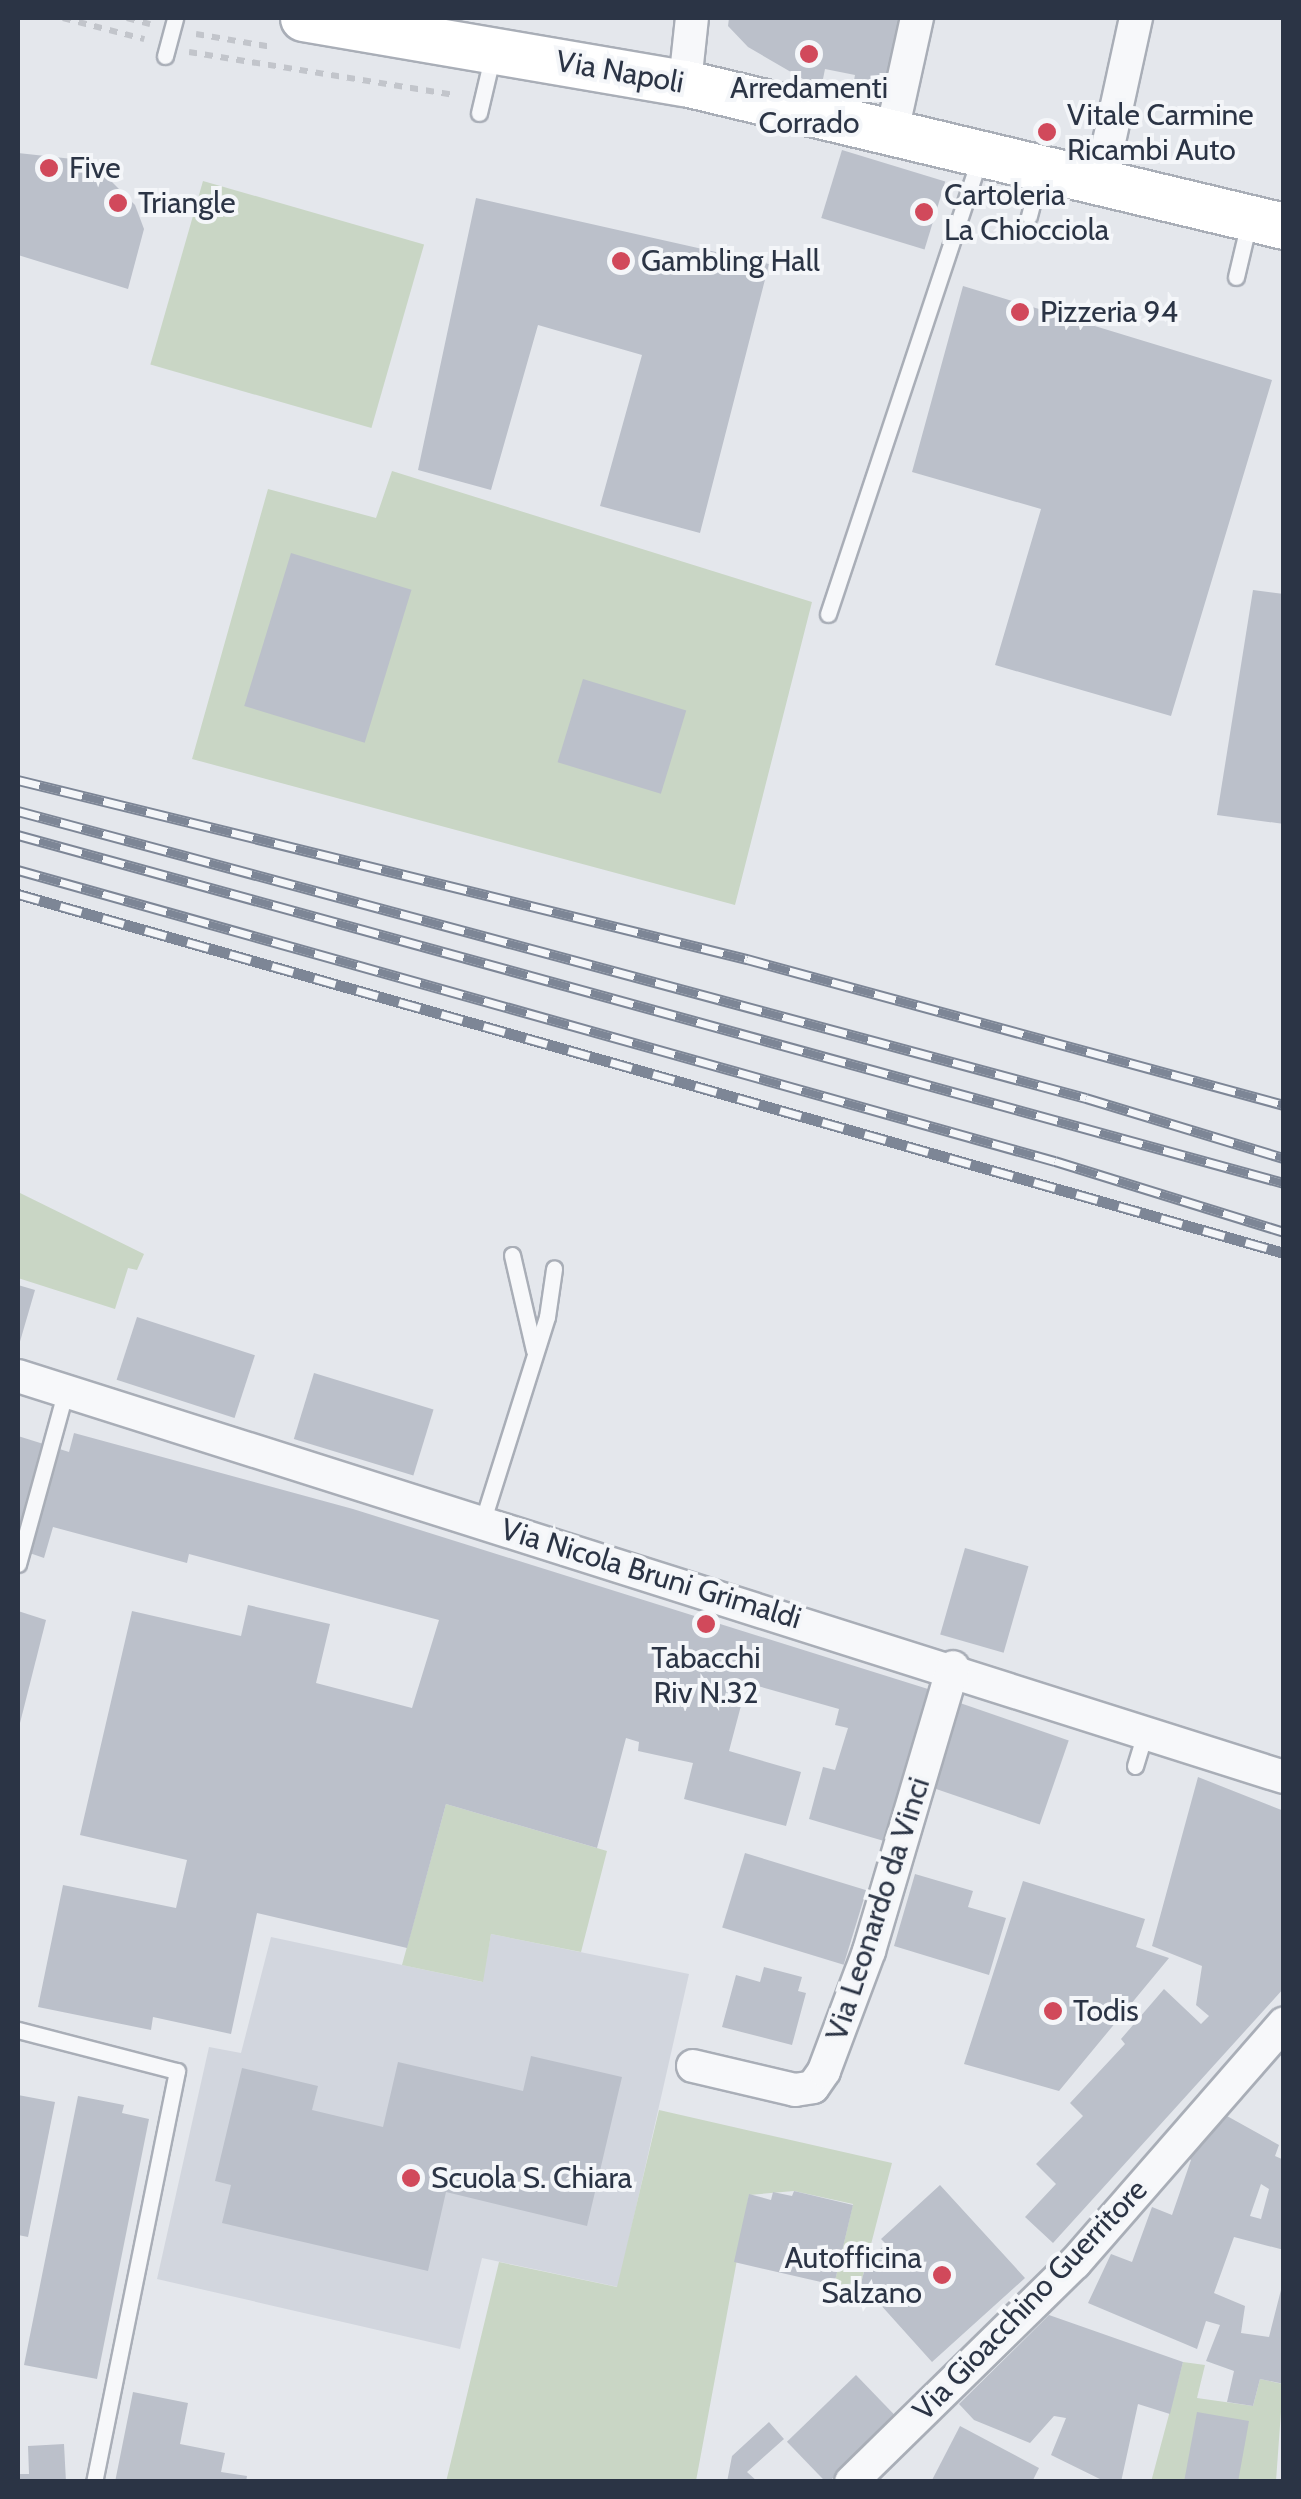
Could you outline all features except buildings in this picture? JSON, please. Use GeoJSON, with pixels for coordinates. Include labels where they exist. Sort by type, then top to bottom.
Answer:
{"type":"FeatureCollection","features":[{"type":"Feature","properties":{"kind":"main road","name":"Via Napoli"},"geometry":{"type":"LineString","coordinates":[[304,18],[685,82],[892,136],[1267,222]]}},
{"type":"Feature","properties":{"kind":"street"},"geometry":{"type":"LineString","coordinates":[[685,82],[692,18]]}},
{"type":"Feature","properties":{"kind":"street"},"geometry":{"type":"LineString","coordinates":[[892,136],[917,18]]}},
{"type":"Feature","properties":{"kind":"street"},"geometry":{"type":"LineString","coordinates":[[1100,182],[1136,18]]}},
{"type":"Feature","properties":{"kind":"street","name":"Via Nicola Bruni Grimaldi"},"geometry":{"type":"LineString","coordinates":[[18,1376],[953,1667],[1284,1776]]}},
{"type":"Feature","properties":{"kind":"street","name":"Via Leonardo da Vinci"},"geometry":{"type":"LineString","coordinates":[[694,2066],[795,2090],[813,2087],[824,2070],[869,1951],[953,1667]]}},
{"type":"Feature","properties":{"kind":"street","name":"Via Gioacchino Guerritore"},"geometry":{"type":"LineString","coordinates":[[851,2482],[1075,2264],[1284,2023]]}},
{"type":"Feature","properties":{"kind":"lane"},"geometry":{"type":"LineString","coordinates":[[166,53],[176,18]]}},
{"type":"Feature","properties":{"kind":"lane"},"geometry":{"type":"LineString","coordinates":[[479,112],[494,50]]}},
{"type":"Feature","properties":{"kind":"lane"},"geometry":{"type":"LineString","coordinates":[[828,614],[980,156]]}},
{"type":"Feature","properties":{"kind":"lane"},"geometry":{"type":"LineString","coordinates":[[1028,216],[1041,169]]}},
{"type":"Feature","properties":{"kind":"lane"},"geometry":{"type":"LineString","coordinates":[[1236,278],[1267,222]]}},
{"type":"Feature","properties":{"kind":"lane"},"geometry":{"type":"LineString","coordinates":[[512,1255],[535,1354]]}},
{"type":"Feature","properties":{"kind":"lane"},"geometry":{"type":"LineString","coordinates":[[482,1522],[535,1354],[554,1269]]}},
{"type":"Feature","properties":{"kind":"lane"},"geometry":{"type":"LineString","coordinates":[[18,1564],[66,1390]]}},
{"type":"Feature","properties":{"kind":"lane"},"geometry":{"type":"LineString","coordinates":[[1135,1766],[1146,1731]]}},
{"type":"Feature","properties":{"kind":"lane"},"geometry":{"type":"LineString","coordinates":[[18,2030],[177,2071],[94,2482]]}},
{"type":"Feature","properties":{"kind":"path"},"geometry":{"type":"LineString","coordinates":[[63,18],[166,53],[456,95]]}},
{"type":"Feature","properties":{"kind":"shaded area","name":"Scuola S. Chiara"},"geometry":{"type":"Polygon","coordinates":[[[491,1934],[689,1974],[618,2287],[482,2258],[460,2349],[157,2279],[209,2047],[241,2053],[271,1937],[482,1982],[491,1934]]]}},
{"type":"Feature","properties":{"kind":"green space"},"geometry":{"type":"Polygon","coordinates":[[[203,181],[424,244],[371,428],[150,365],[203,181]]]}},
{"type":"Feature","properties":{"kind":"green space"},"geometry":{"type":"Polygon","coordinates":[[[392,471],[812,602],[735,905],[192,759],[268,489],[376,518],[392,471]]]}},
{"type":"Feature","properties":{"kind":"green space"},"geometry":{"type":"Polygon","coordinates":[[[18,1192],[144,1254],[137,1270],[128,1268],[115,1309],[18,1278],[18,1192]]]}},
{"type":"Feature","properties":{"kind":"green space"},"geometry":{"type":"Polygon","coordinates":[[[446,1804],[607,1851],[581,1952],[491,1934],[483,1982],[402,1965],[446,1804]]]}},
{"type":"Feature","properties":{"kind":"green space"},"geometry":{"type":"Polygon","coordinates":[[[659,2110],[892,2163],[861,2283],[834,2285],[853,2204],[794,2191],[749,2195],[696,2481],[446,2482],[499,2262],[617,2287],[659,2110]]]}},
{"type":"Feature","properties":{"kind":"green space"},"geometry":{"type":"Polygon","coordinates":[[[1183,2362],[1205,2365],[1197,2398],[1253,2406],[1260,2379],[1283,2384],[1276,2481],[1151,2482],[1183,2362]]]}},
{"type":"Feature","properties":{"kind":"railway"},"geometry":{"type":"LineString","coordinates":[[18,780],[747,959],[1284,1105]]}},
{"type":"Feature","properties":{"kind":"railway"},"geometry":{"type":"LineString","coordinates":[[18,811],[1086,1098],[1284,1158]]}},
{"type":"Feature","properties":{"kind":"railway"},"geometry":{"type":"LineString","coordinates":[[18,835],[1284,1183]]}},
{"type":"Feature","properties":{"kind":"railway"},"geometry":{"type":"LineString","coordinates":[[18,870],[1055,1161],[1284,1232]]}},
{"type":"Feature","properties":{"kind":"railway"},"geometry":{"type":"LineString","coordinates":[[18,894],[1284,1253]]}},
{"type":"Feature","properties":{"kind":"place","name":"Arredamenti Corrado"},"geometry":{"type":"Point","coordinates":[809,54]}},
{"type":"Feature","properties":{"kind":"place","name":"Vitale Carmine Ricambi Auto"},"geometry":{"type":"Point","coordinates":[1047,132]}},
{"type":"Feature","properties":{"kind":"place","name":"Five"},"geometry":{"type":"Point","coordinates":[49,168]}},
{"type":"Feature","properties":{"kind":"place","name":"Triangle"},"geometry":{"type":"Point","coordinates":[118,203]}},
{"type":"Feature","properties":{"kind":"place","name":"Cartoleria La Chiocciola"},"geometry":{"type":"Point","coordinates":[924,212]}},
{"type":"Feature","properties":{"kind":"place","name":"Gambling Hall"},"geometry":{"type":"Point","coordinates":[621,261]}},
{"type":"Feature","properties":{"kind":"place","name":"Pizzeria 94"},"geometry":{"type":"Point","coordinates":[1020,312]}},
{"type":"Feature","properties":{"kind":"place","name":"Tabacchi Riv N.32"},"geometry":{"type":"Point","coordinates":[706,1624]}},
{"type":"Feature","properties":{"kind":"place","name":"Todis"},"geometry":{"type":"Point","coordinates":[1053,2011]}},
{"type":"Feature","properties":{"kind":"place","name":"Scuola S. Chiara"},"geometry":{"type":"Point","coordinates":[411,2178]}},
{"type":"Feature","properties":{"kind":"place","name":"Autofficina Salzano"},"geometry":{"type":"Point","coordinates":[942,2275]}}]}
